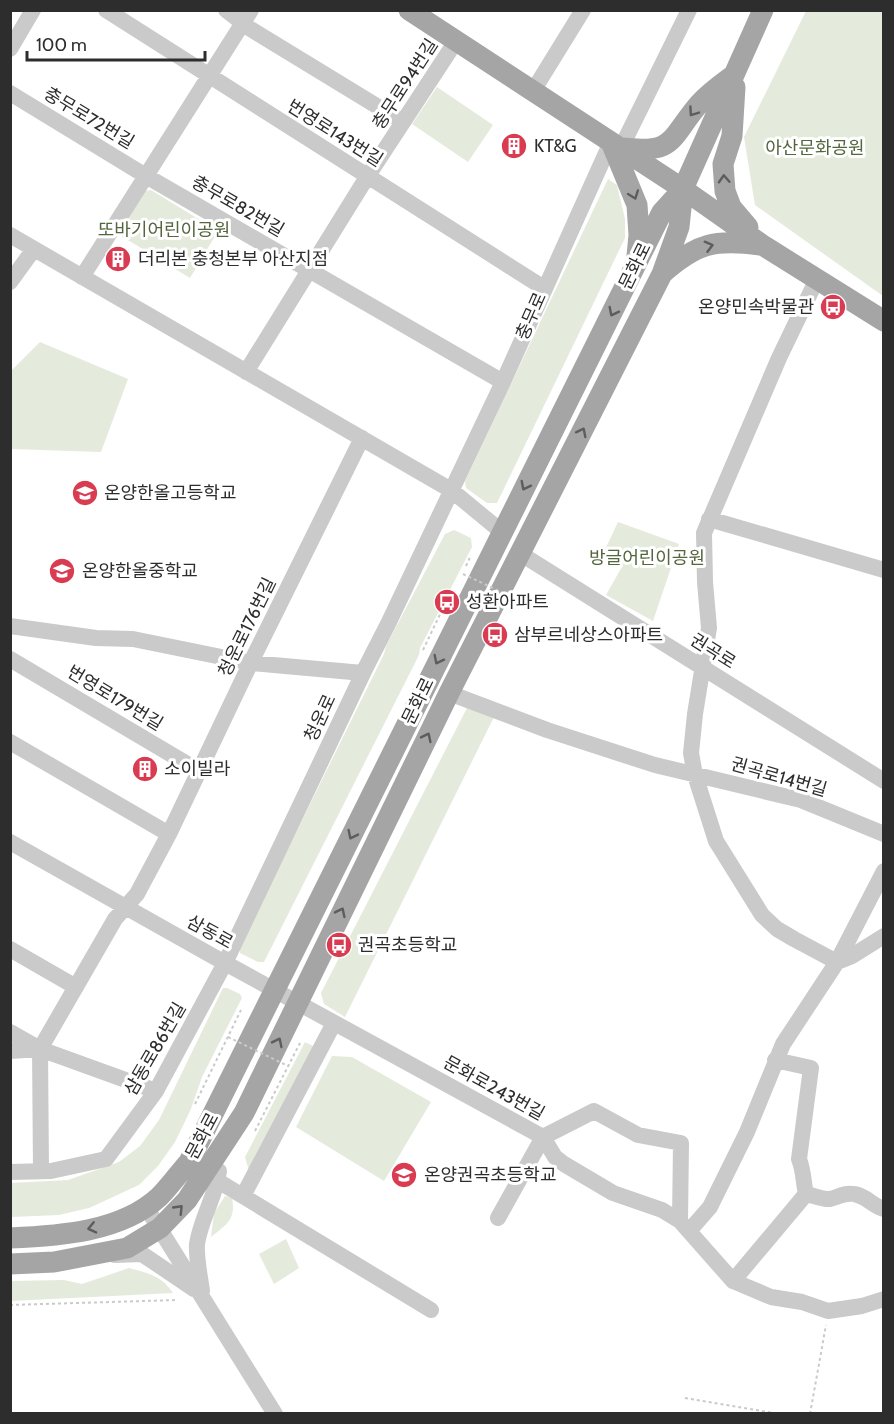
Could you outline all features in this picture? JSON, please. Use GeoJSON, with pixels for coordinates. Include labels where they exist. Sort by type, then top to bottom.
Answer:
{"type":"FeatureCollection","features":[{"type":"Feature","properties":{"kind":"main road","name":"문화로"},"geometry":{"type":"LineString","coordinates":[[10,1238],[43,1237],[92,1229],[121,1220],[146,1207],[159,1197],[189,1162],[662,212],[683,189],[763,10]]}},
{"type":"Feature","properties":{"kind":"main road"},"geometry":{"type":"LineString","coordinates":[[418,13],[456,41],[683,189],[764,246],[884,321]]}},
{"type":"Feature","properties":{"kind":"main road"},"geometry":{"type":"LineString","coordinates":[[616,145],[643,150],[661,148],[678,135],[699,104],[736,73]]}},
{"type":"Feature","properties":{"kind":"main road"},"geometry":{"type":"LineString","coordinates":[[736,73],[732,136],[723,164],[725,191],[731,207],[764,246]]}},
{"type":"Feature","properties":{"kind":"main road"},"geometry":{"type":"LineString","coordinates":[[616,145],[637,205],[639,235],[636,264]]}},
{"type":"Feature","properties":{"kind":"main road","name":"문화로"},"geometry":{"type":"LineString","coordinates":[[10,1264],[54,1262],[127,1248],[160,1228],[188,1200],[244,1113],[449,693],[662,274],[680,226],[683,189]]}},
{"type":"Feature","properties":{"kind":"main road"},"geometry":{"type":"LineString","coordinates":[[662,274],[682,257],[699,248],[717,243],[734,242],[764,246]]}},
{"type":"Feature","properties":{"kind":"street"},"geometry":{"type":"LineString","coordinates":[[10,49],[33,10]]}},
{"type":"Feature","properties":{"kind":"street","name":"번영로143번길"},"geometry":{"type":"LineString","coordinates":[[106,10],[544,288]]}},
{"type":"Feature","properties":{"kind":"street"},"geometry":{"type":"LineString","coordinates":[[226,10],[248,17],[403,122]]}},
{"type":"Feature","properties":{"kind":"street"},"geometry":{"type":"LineString","coordinates":[[533,91],[583,10]]}},
{"type":"Feature","properties":{"kind":"street","name":"충무로"},"geometry":{"type":"LineString","coordinates":[[451,490],[544,288],[616,145],[689,10]]}},
{"type":"Feature","properties":{"kind":"street"},"geometry":{"type":"LineString","coordinates":[[82,277],[248,17]]}},
{"type":"Feature","properties":{"kind":"street","name":"충무로94번길"},"geometry":{"type":"LineString","coordinates":[[246,372],[367,177],[456,41]]}},
{"type":"Feature","properties":{"kind":"street","name":"충무로72번길"},"geometry":{"type":"LineString","coordinates":[[10,93],[146,176]]}},
{"type":"Feature","properties":{"kind":"street","name":"충무로82번길"},"geometry":{"type":"LineString","coordinates":[[146,176],[310,270]]}},
{"type":"Feature","properties":{"kind":"street"},"geometry":{"type":"LineString","coordinates":[[10,235],[451,490],[502,532]]}},
{"type":"Feature","properties":{"kind":"street"},"geometry":{"type":"LineString","coordinates":[[10,282],[34,249]]}},
{"type":"Feature","properties":{"kind":"street"},"geometry":{"type":"LineString","coordinates":[[310,270],[502,382]]}},
{"type":"Feature","properties":{"kind":"street"},"geometry":{"type":"LineString","coordinates":[[817,279],[779,357],[704,533],[709,628],[691,753],[695,775],[716,841],[762,915],[786,934],[837,962]]}},
{"type":"Feature","properties":{"kind":"street","name":"청운로176번길"},"geometry":{"type":"LineString","coordinates":[[126,907],[137,894],[169,834],[362,438]]}},
{"type":"Feature","properties":{"kind":"street","name":"청운로"},"geometry":{"type":"LineString","coordinates":[[225,963],[451,490]]}},
{"type":"Feature","properties":{"kind":"street"},"geometry":{"type":"LineString","coordinates":[[709,519],[884,570]]}},
{"type":"Feature","properties":{"kind":"street","name":"권곡로"},"geometry":{"type":"LineString","coordinates":[[521,554],[884,781]]}},
{"type":"Feature","properties":{"kind":"street"},"geometry":{"type":"LineString","coordinates":[[10,626],[96,638],[133,639],[251,663],[363,673]]}},
{"type":"Feature","properties":{"kind":"street","name":"번영로179번길"},"geometry":{"type":"LineString","coordinates":[[10,659],[199,771]]}},
{"type":"Feature","properties":{"kind":"street","name":"문화로"},"geometry":{"type":"LineString","coordinates":[[449,693],[547,730],[655,765],[695,775]]}},
{"type":"Feature","properties":{"kind":"street"},"geometry":{"type":"LineString","coordinates":[[10,742],[169,834]]}},
{"type":"Feature","properties":{"kind":"street","name":"권곡로14번길"},"geometry":{"type":"LineString","coordinates":[[695,775],[801,800],[884,834]]}},
{"type":"Feature","properties":{"kind":"street","name":"삼동로"},"geometry":{"type":"LineString","coordinates":[[10,842],[276,991]]}},
{"type":"Feature","properties":{"kind":"street"},"geometry":{"type":"LineString","coordinates":[[498,1218],[543,1137],[594,1111],[638,1135],[681,1143],[685,1226],[701,1220],[710,1207],[747,1132],[775,1060],[792,1028],[837,962],[884,871]]}},
{"type":"Feature","properties":{"kind":"street"},"geometry":{"type":"LineString","coordinates":[[41,1171],[40,1049],[115,919],[126,907]]}},
{"type":"Feature","properties":{"kind":"street"},"geometry":{"type":"LineString","coordinates":[[837,962],[882,941]]}},
{"type":"Feature","properties":{"kind":"street"},"geometry":{"type":"LineString","coordinates":[[10,950],[76,987]]}},
{"type":"Feature","properties":{"kind":"street","name":"삼동로86번길"},"geometry":{"type":"LineString","coordinates":[[10,1172],[51,1171],[106,1159],[156,1091],[225,963]]}},
{"type":"Feature","properties":{"kind":"street","name":"문화로243번길"},"geometry":{"type":"LineString","coordinates":[[276,991],[543,1137],[555,1157],[613,1193],[662,1210],[685,1226],[733,1281],[771,1297],[802,1302],[828,1311],[862,1306],[884,1299]]}},
{"type":"Feature","properties":{"kind":"street"},"geometry":{"type":"LineString","coordinates":[[243,1197],[334,1023]]}},
{"type":"Feature","properties":{"kind":"street"},"geometry":{"type":"LineString","coordinates":[[10,1032],[40,1049],[156,1091]]}},
{"type":"Feature","properties":{"kind":"street"},"geometry":{"type":"LineString","coordinates":[[10,1051],[40,1049]]}},
{"type":"Feature","properties":{"kind":"street"},"geometry":{"type":"LineString","coordinates":[[775,1060],[811,1068],[799,1159],[804,1172],[803,1183],[806,1194]]}},
{"type":"Feature","properties":{"kind":"street"},"geometry":{"type":"LineString","coordinates":[[202,1295],[197,1246],[201,1227],[218,1181],[222,1148]]}},
{"type":"Feature","properties":{"kind":"street"},"geometry":{"type":"LineString","coordinates":[[218,1181],[431,1310]]}},
{"type":"Feature","properties":{"kind":"street"},"geometry":{"type":"LineString","coordinates":[[806,1194],[830,1199],[853,1193],[867,1197],[875,1207],[884,1209]]}},
{"type":"Feature","properties":{"kind":"street"},"geometry":{"type":"LineString","coordinates":[[733,1281],[806,1194]]}},
{"type":"Feature","properties":{"kind":"street"},"geometry":{"type":"LineString","coordinates":[[146,1207],[275,1413]]}},
{"type":"Feature","properties":{"kind":"street"},"geometry":{"type":"LineString","coordinates":[[93,1255],[142,1254],[202,1295]]}},
{"type":"Feature","properties":{"kind":"path"},"geometry":{"type":"LineString","coordinates":[[459,582],[463,574],[516,599]]}},
{"type":"Feature","properties":{"kind":"path"},"geometry":{"type":"LineString","coordinates":[[423,650],[444,606],[447,607],[451,599]]}},
{"type":"Feature","properties":{"kind":"path"},"geometry":{"type":"LineString","coordinates":[[195,1104],[241,1010]]}},
{"type":"Feature","properties":{"kind":"path"},"geometry":{"type":"LineString","coordinates":[[228,1037],[288,1066]]}},
{"type":"Feature","properties":{"kind":"path"},"geometry":{"type":"LineString","coordinates":[[255,1131],[301,1041]]}},
{"type":"Feature","properties":{"kind":"path"},"geometry":{"type":"LineString","coordinates":[[10,1305],[177,1300]]}},
{"type":"Feature","properties":{"kind":"path"},"geometry":{"type":"LineString","coordinates":[[810,1413],[828,1311]]}},
{"type":"Feature","properties":{"kind":"path"},"geometry":{"type":"LineString","coordinates":[[685,1398],[780,1413]]}},
{"type":"Feature","properties":{"kind":"green space","name":"아산문화공원"},"geometry":{"type":"Polygon","coordinates":[[[806,11],[883,11],[883,296],[755,205],[744,137],[806,11]]]}},
{"type":"Feature","properties":{"kind":"green space"},"geometry":{"type":"Polygon","coordinates":[[[437,87],[493,125],[468,162],[412,124],[437,87]]]}},
{"type":"Feature","properties":{"kind":"green space"},"geometry":{"type":"Polygon","coordinates":[[[608,179],[617,185],[625,219],[625,238],[497,503],[487,503],[466,488],[465,481],[608,179]]]}},
{"type":"Feature","properties":{"kind":"green space","name":"또바기어린이공원"},"geometry":{"type":"Polygon","coordinates":[[[151,190],[218,231],[190,278],[118,234],[144,191],[151,190]]]}},
{"type":"Feature","properties":{"kind":"green space"},"geometry":{"type":"Polygon","coordinates":[[[40,342],[128,379],[101,452],[11,449],[11,371],[40,342]]]}},
{"type":"Feature","properties":{"kind":"green space","name":"방글어린이공원"},"geometry":{"type":"Polygon","coordinates":[[[618,522],[679,544],[653,621],[606,595],[623,565],[603,554],[618,522]]]}},
{"type":"Feature","properties":{"kind":"green space"},"geometry":{"type":"Polygon","coordinates":[[[454,530],[471,538],[472,547],[264,962],[258,962],[240,953],[239,948],[386,646],[445,534],[454,530]]]}},
{"type":"Feature","properties":{"kind":"green space"},"geometry":{"type":"Polygon","coordinates":[[[467,708],[495,715],[345,1017],[324,1004],[321,993],[467,708]]]}},
{"type":"Feature","properties":{"kind":"green space"},"geometry":{"type":"Polygon","coordinates":[[[223,988],[240,994],[242,998],[202,1077],[191,1109],[175,1142],[158,1166],[139,1185],[89,1208],[59,1215],[11,1217],[10,1183],[68,1180],[119,1162],[140,1146],[159,1120],[223,988]]]}},
{"type":"Feature","properties":{"kind":"green space"},"geometry":{"type":"Polygon","coordinates":[[[305,1042],[315,1047],[249,1171],[245,1157],[305,1042]]]}},
{"type":"Feature","properties":{"kind":"green space"},"geometry":{"type":"Polygon","coordinates":[[[332,1056],[352,1057],[431,1102],[384,1181],[296,1127],[332,1056]]]}},
{"type":"Feature","properties":{"kind":"green space"},"geometry":{"type":"Polygon","coordinates":[[[225,1196],[232,1198],[233,1212],[226,1225],[211,1237],[214,1213],[225,1196]]]}},
{"type":"Feature","properties":{"kind":"green space"},"geometry":{"type":"Polygon","coordinates":[[[286,1239],[299,1268],[274,1284],[259,1254],[286,1239]]]}},
{"type":"Feature","properties":{"kind":"green space"},"geometry":{"type":"Polygon","coordinates":[[[129,1268],[159,1279],[173,1293],[11,1301],[11,1281],[64,1280],[82,1284],[129,1268]]]}},
{"type":"Feature","properties":{"kind":"place","name":"KT&G"},"geometry":{"type":"Point","coordinates":[514,146]}},
{"type":"Feature","properties":{"kind":"place","name":"더리본 충청본부 아산지점"},"geometry":{"type":"Point","coordinates":[118,259]}},
{"type":"Feature","properties":{"kind":"place","name":"온양민속박물관"},"geometry":{"type":"Point","coordinates":[833,307]}},
{"type":"Feature","properties":{"kind":"place","name":"온양한올고등학교"},"geometry":{"type":"Point","coordinates":[85,493]}},
{"type":"Feature","properties":{"kind":"place","name":"온양한올중학교"},"geometry":{"type":"Point","coordinates":[62,571]}},
{"type":"Feature","properties":{"kind":"place","name":"성환아파트"},"geometry":{"type":"Point","coordinates":[447,602]}},
{"type":"Feature","properties":{"kind":"place","name":"삼부르네상스아파트"},"geometry":{"type":"Point","coordinates":[495,635]}},
{"type":"Feature","properties":{"kind":"place","name":"소이빌라"},"geometry":{"type":"Point","coordinates":[145,769]}},
{"type":"Feature","properties":{"kind":"place","name":"권곡초등학교"},"geometry":{"type":"Point","coordinates":[339,945]}},
{"type":"Feature","properties":{"kind":"place","name":"온양권곡초등학교"},"geometry":{"type":"Point","coordinates":[404,1175]}}]}
